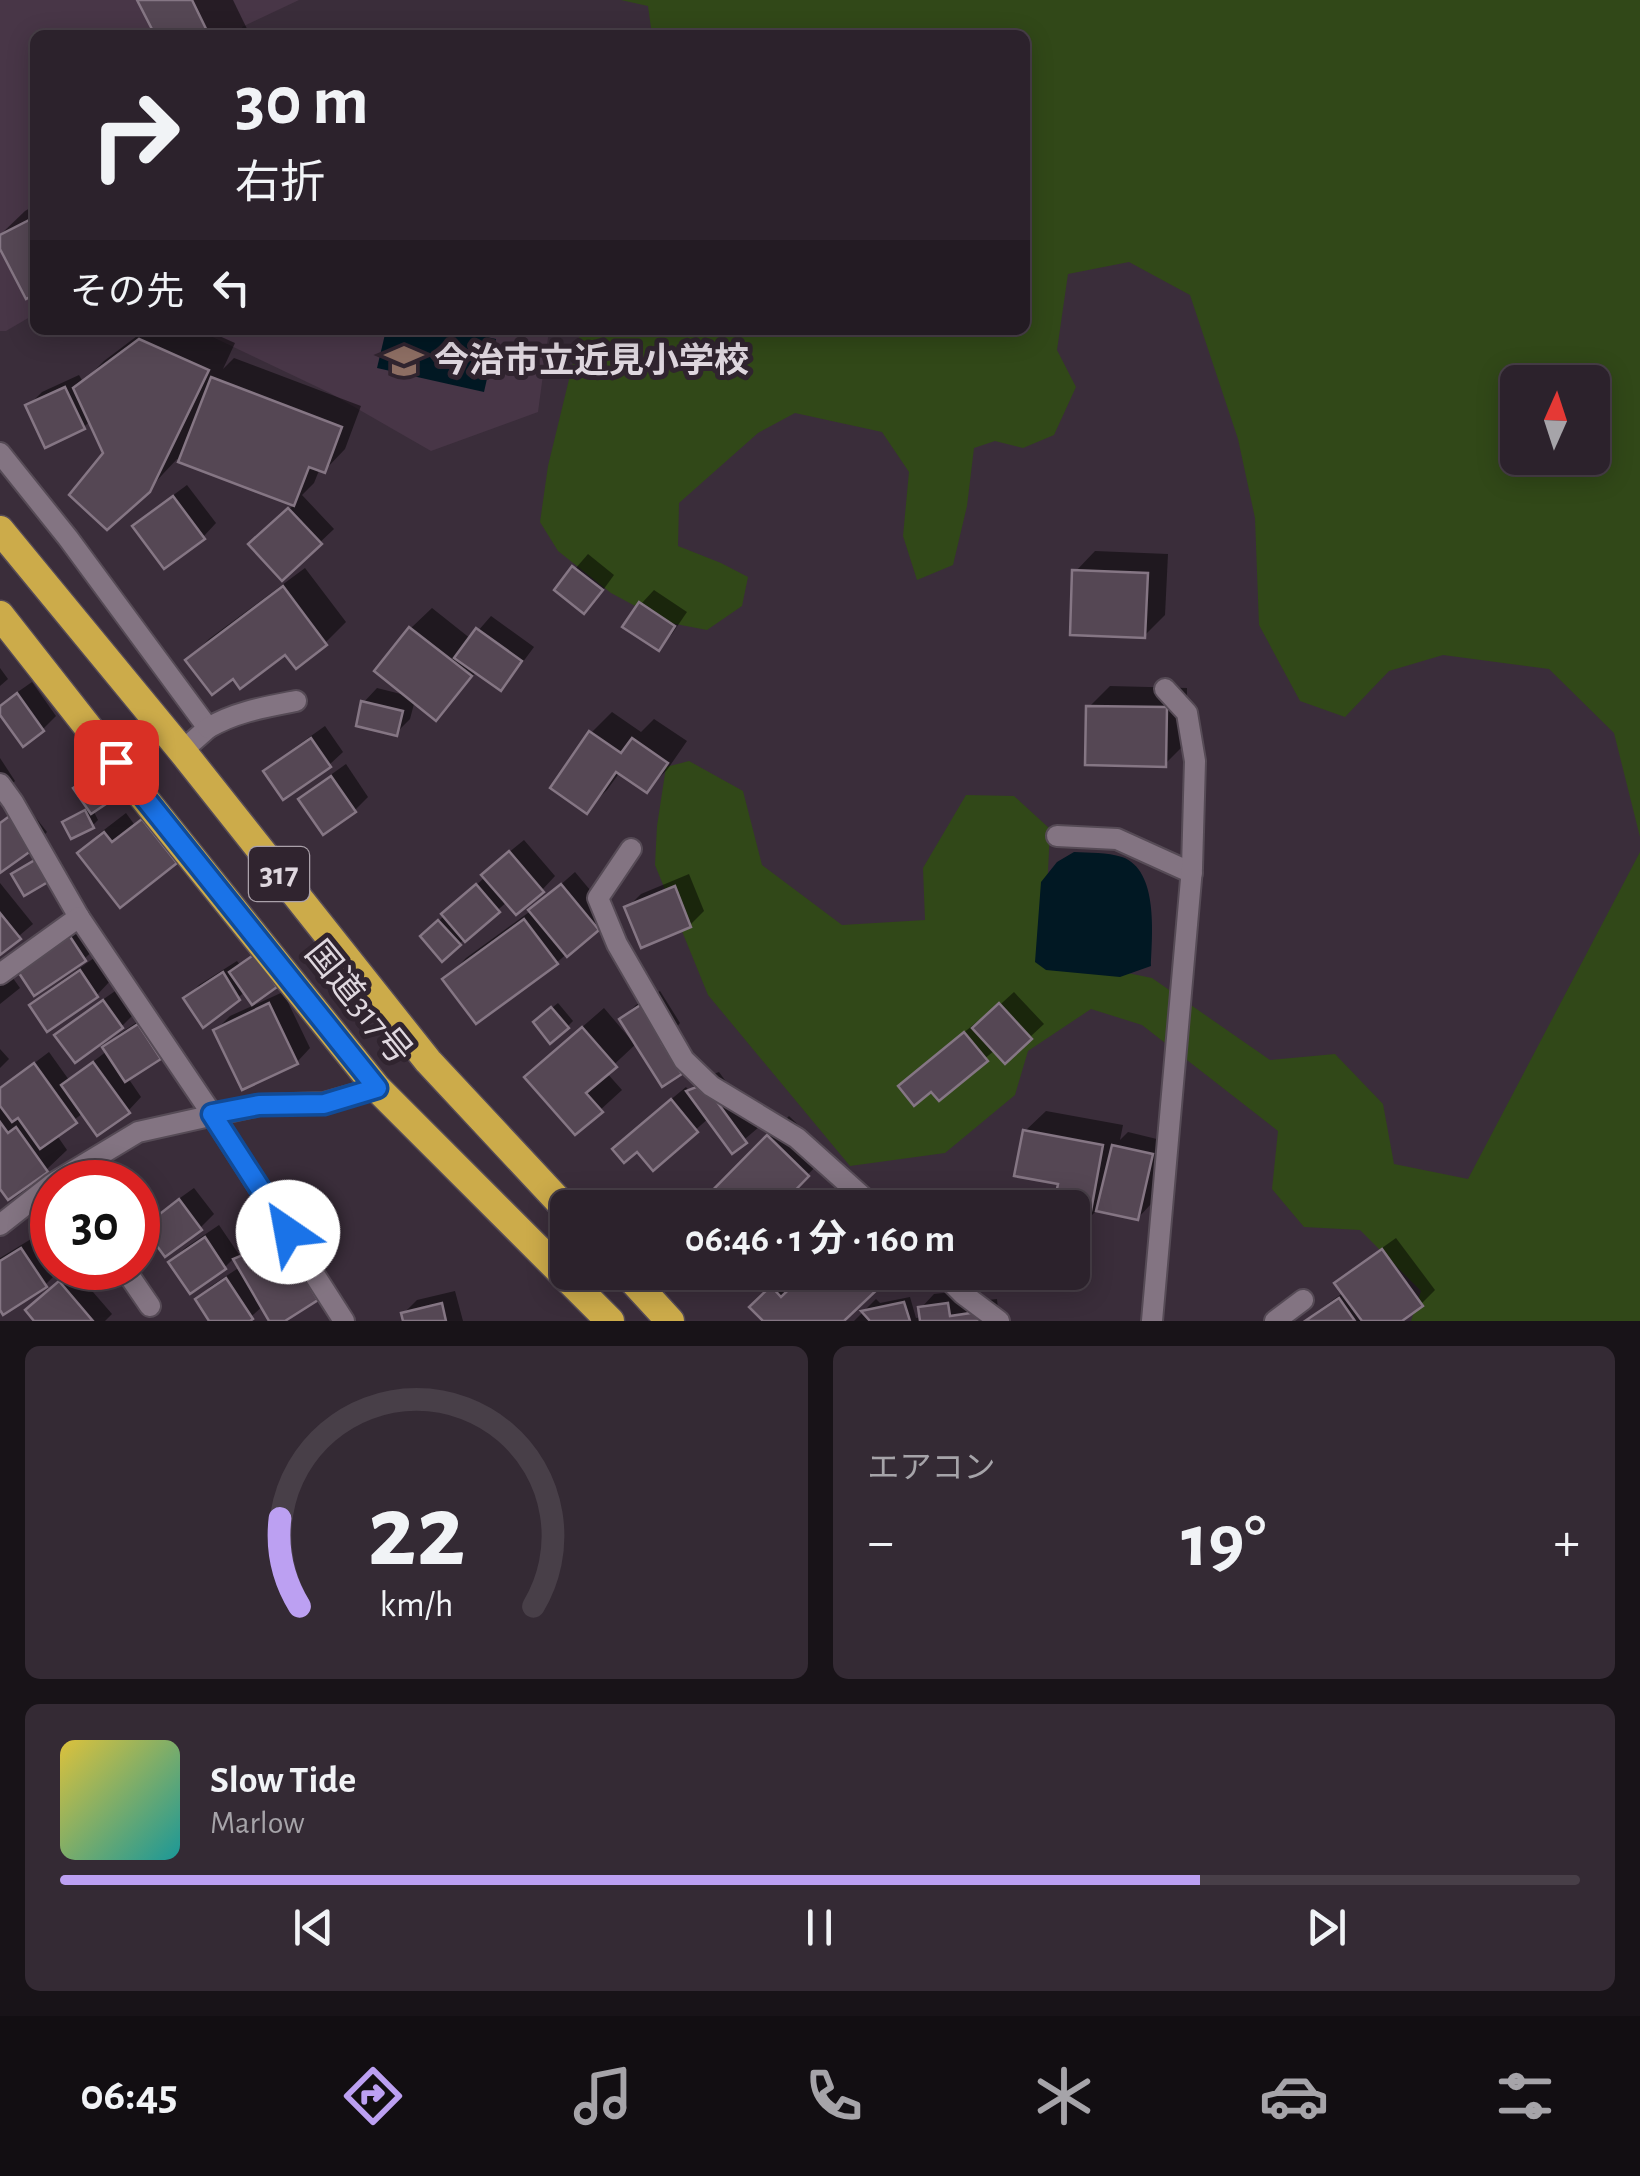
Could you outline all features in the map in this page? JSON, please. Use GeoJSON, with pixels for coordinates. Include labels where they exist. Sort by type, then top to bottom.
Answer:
{"type":"FeatureCollection","features":[{"type":"Feature","properties":{"kind":"highway","name":"国道317号"},"geometry":{"type":"LineString","coordinates":[[0,530],[428,1061],[550,1192]]}},
{"type":"Feature","properties":{"kind":"highway","name":"国道317号"},"geometry":{"type":"LineString","coordinates":[[0,615],[377,1088],[610,1321]]}},
{"type":"Feature","properties":{"kind":"highway"},"geometry":{"type":"LineString","coordinates":[[642,1290],[670,1321]]}},
{"type":"Feature","properties":{"kind":"street"},"geometry":{"type":"LineString","coordinates":[[0,454],[68,538],[208,728]]}},
{"type":"Feature","properties":{"kind":"street"},"geometry":{"type":"LineString","coordinates":[[1152,1321],[1192,874],[1195,762],[1186,713],[1165,689]]}},
{"type":"Feature","properties":{"kind":"street"},"geometry":{"type":"LineString","coordinates":[[182,752],[225,718],[296,701]]}},
{"type":"Feature","properties":{"kind":"street"},"geometry":{"type":"LineString","coordinates":[[0,784],[79,916],[344,1321]]}},
{"type":"Feature","properties":{"kind":"street"},"geometry":{"type":"LineString","coordinates":[[1057,836],[1117,839],[1192,874]]}},
{"type":"Feature","properties":{"kind":"street"},"geometry":{"type":"LineString","coordinates":[[631,849],[598,898],[617,944],[684,1060],[711,1086],[797,1138],[855,1190]]}},
{"type":"Feature","properties":{"kind":"street"},"geometry":{"type":"LineString","coordinates":[[0,974],[79,916]]}},
{"type":"Feature","properties":{"kind":"street"},"geometry":{"type":"LineString","coordinates":[[93,1160],[138,1132],[259,1105],[324,1104],[377,1088]]}},
{"type":"Feature","properties":{"kind":"street"},"geometry":{"type":"LineString","coordinates":[[0,1225],[30,1203]]}},
{"type":"Feature","properties":{"kind":"street"},"geometry":{"type":"LineString","coordinates":[[139,1290],[150,1306]]}},
{"type":"Feature","properties":{"kind":"street"},"geometry":{"type":"LineString","coordinates":[[959,1290],[998,1321]]}},
{"type":"Feature","properties":{"kind":"street"},"geometry":{"type":"LineString","coordinates":[[1275,1321],[1303,1300]]}},
{"type":"Feature","properties":{"kind":"shaded area"},"geometry":{"type":"Polygon","coordinates":[[[0,0],[299,0],[242,27],[243,30],[30,30],[30,317],[0,331],[0,0]]]}},
{"type":"Feature","properties":{"kind":"shaded area","name":"今治市立近見小学校"},"geometry":{"type":"Polygon","coordinates":[[[208,335],[548,335],[538,412],[431,451],[330,393],[208,335]]]}},
{"type":"Feature","properties":{"kind":"green space"},"geometry":{"type":"Polygon","coordinates":[[[621,0],[1640,0],[1640,837],[1614,733],[1549,669],[1443,655],[1389,671],[1345,717],[1300,701],[1259,625],[1255,518],[1238,439],[1190,295],[1129,262],[1068,274],[1057,350],[1076,387],[1054,435],[1023,448],[995,441],[974,448],[967,506],[953,565],[917,580],[903,536],[909,472],[882,432],[795,413],[758,433],[679,503],[678,546],[748,577],[742,606],[707,630],[665,622],[611,593],[558,551],[540,522],[548,466],[580,335],[1030,335],[1030,30],[651,30],[648,6],[621,0]]]}},
{"type":"Feature","properties":{"kind":"green space"},"geometry":{"type":"Polygon","coordinates":[[[689,761],[743,791],[762,865],[842,925],[925,920],[923,868],[966,795],[1014,796],[1050,829],[1044,956],[1152,978],[1270,1060],[1335,1054],[1383,1104],[1394,1164],[1468,1179],[1640,852],[1640,1321],[1411,1321],[1421,1291],[1360,1230],[1304,1227],[1272,1189],[1278,1131],[1142,1025],[1091,1009],[1028,1051],[1015,1095],[945,1153],[850,1166],[708,995],[655,865],[666,767],[689,761]]]}},
{"type":"Feature","properties":{"kind":"water"},"geometry":{"type":"Polygon","coordinates":[[[385,335],[478,335],[496,339],[484,392],[377,368],[385,335]]]}},
{"type":"Feature","properties":{"kind":"water"},"geometry":{"type":"Polygon","coordinates":[[[1074,852],[1122,857],[1142,875],[1151,905],[1151,966],[1120,977],[1046,970],[1035,962],[1041,882],[1057,862],[1074,852]]]}},
{"type":"Feature","properties":{"kind":"building"},"geometry":{"type":"Polygon","coordinates":[[[137,0],[192,0],[207,30],[152,30],[137,0]]]}},
{"type":"Feature","properties":{"kind":"building"},"geometry":{"type":"Polygon","coordinates":[[[30,220],[30,297],[26,299],[0,249],[0,235],[30,220]]]}},
{"type":"Feature","properties":{"kind":"building"},"geometry":{"type":"Polygon","coordinates":[[[139,339],[209,370],[150,492],[107,530],[69,495],[103,453],[73,388],[139,339]]]}},
{"type":"Feature","properties":{"kind":"building"},"geometry":{"type":"Polygon","coordinates":[[[211,377],[342,427],[325,473],[309,467],[294,506],[178,462],[211,377]]]}},
{"type":"Feature","properties":{"kind":"building"},"geometry":{"type":"Polygon","coordinates":[[[65,387],[85,429],[45,448],[25,405],[65,387]]]}},
{"type":"Feature","properties":{"kind":"building"},"geometry":{"type":"Polygon","coordinates":[[[173,496],[205,539],[164,569],[132,526],[173,496]]]}},
{"type":"Feature","properties":{"kind":"building"},"geometry":{"type":"Polygon","coordinates":[[[288,508],[322,544],[282,581],[248,544],[288,508]]]}},
{"type":"Feature","properties":{"kind":"building"},"geometry":{"type":"Polygon","coordinates":[[[572,566],[603,590],[584,614],[554,590],[572,566]]]}},
{"type":"Feature","properties":{"kind":"building"},"geometry":{"type":"Polygon","coordinates":[[[1072,570],[1148,573],[1145,638],[1070,635],[1072,570]]]}},
{"type":"Feature","properties":{"kind":"building"},"geometry":{"type":"Polygon","coordinates":[[[283,586],[327,645],[296,669],[285,655],[240,689],[233,679],[212,695],[185,660],[283,586]]]}},
{"type":"Feature","properties":{"kind":"building"},"geometry":{"type":"Polygon","coordinates":[[[639,602],[675,626],[659,651],[622,627],[639,602]]]}},
{"type":"Feature","properties":{"kind":"building"},"geometry":{"type":"Polygon","coordinates":[[[409,627],[472,676],[436,721],[374,671],[409,627]]]}},
{"type":"Feature","properties":{"kind":"building"},"geometry":{"type":"Polygon","coordinates":[[[476,628],[522,661],[501,691],[454,658],[476,628]]]}},
{"type":"Feature","properties":{"kind":"building"},"geometry":{"type":"Polygon","coordinates":[[[17,693],[44,731],[23,747],[0,715],[0,706],[17,693]]]}},
{"type":"Feature","properties":{"kind":"building"},"geometry":{"type":"Polygon","coordinates":[[[361,701],[403,711],[397,736],[356,726],[361,701]]]}},
{"type":"Feature","properties":{"kind":"building"},"geometry":{"type":"Polygon","coordinates":[[[1086,706],[1167,707],[1166,767],[1085,765],[1086,706]]]}},
{"type":"Feature","properties":{"kind":"building"},"geometry":{"type":"Polygon","coordinates":[[[589,731],[621,753],[632,738],[668,763],[647,793],[616,772],[587,814],[550,788],[589,731]]]}},
{"type":"Feature","properties":{"kind":"building"},"geometry":{"type":"Polygon","coordinates":[[[311,738],[331,767],[283,800],[263,771],[311,738]]]}},
{"type":"Feature","properties":{"kind":"building"},"geometry":{"type":"Polygon","coordinates":[[[100,770],[118,796],[91,814],[73,788],[100,770]]]}},
{"type":"Feature","properties":{"kind":"building"},"geometry":{"type":"Polygon","coordinates":[[[331,776],[356,812],[323,835],[298,799],[331,776]]]}},
{"type":"Feature","properties":{"kind":"building"},"geometry":{"type":"Polygon","coordinates":[[[85,810],[94,828],[71,839],[62,822],[85,810]]]}},
{"type":"Feature","properties":{"kind":"building"},"geometry":{"type":"Polygon","coordinates":[[[11,815],[35,848],[0,873],[0,823],[11,815]]]}},
{"type":"Feature","properties":{"kind":"building"},"geometry":{"type":"Polygon","coordinates":[[[142,819],[177,863],[120,908],[77,853],[104,832],[112,842],[142,819]]]}},
{"type":"Feature","properties":{"kind":"building"},"geometry":{"type":"Polygon","coordinates":[[[509,851],[544,892],[516,915],[481,875],[509,851]]]}},
{"type":"Feature","properties":{"kind":"building"},"geometry":{"type":"Polygon","coordinates":[[[40,857],[53,879],[24,896],[11,874],[40,857]]]}},
{"type":"Feature","properties":{"kind":"building"},"geometry":{"type":"Polygon","coordinates":[[[476,884],[500,912],[465,942],[441,914],[476,884]]]}},
{"type":"Feature","properties":{"kind":"building"},"geometry":{"type":"Polygon","coordinates":[[[561,884],[599,930],[567,957],[528,910],[561,884]]]}},
{"type":"Feature","properties":{"kind":"building"},"geometry":{"type":"Polygon","coordinates":[[[675,886],[691,927],[641,948],[624,907],[675,886]]]}},
{"type":"Feature","properties":{"kind":"building"},"geometry":{"type":"Polygon","coordinates":[[[0,913],[21,939],[0,955],[0,913]]]}},
{"type":"Feature","properties":{"kind":"building"},"geometry":{"type":"Polygon","coordinates":[[[524,919],[558,964],[476,1024],[442,979],[524,919]]]}},
{"type":"Feature","properties":{"kind":"building"},"geometry":{"type":"Polygon","coordinates":[[[438,920],[461,945],[442,962],[420,936],[438,920]]]}},
{"type":"Feature","properties":{"kind":"building"},"geometry":{"type":"Polygon","coordinates":[[[69,935],[86,961],[34,996],[17,970],[69,935]]]}},
{"type":"Feature","properties":{"kind":"building"},"geometry":{"type":"Polygon","coordinates":[[[255,954],[277,987],[252,1005],[229,972],[255,954]]]}},
{"type":"Feature","properties":{"kind":"building"},"geometry":{"type":"Polygon","coordinates":[[[80,970],[98,997],[47,1032],[29,1005],[80,970]]]}},
{"type":"Feature","properties":{"kind":"building"},"geometry":{"type":"Polygon","coordinates":[[[223,972],[240,1000],[203,1028],[183,998],[223,972]]]}},
{"type":"Feature","properties":{"kind":"building"},"geometry":{"type":"Polygon","coordinates":[[[103,1000],[123,1028],[75,1063],[54,1035],[103,1000]]]}},
{"type":"Feature","properties":{"kind":"building"},"geometry":{"type":"Polygon","coordinates":[[[645,1002],[668,1039],[662,1043],[682,1074],[662,1087],[619,1019],[645,1002]]]}},
{"type":"Feature","properties":{"kind":"building"},"geometry":{"type":"Polygon","coordinates":[[[269,1003],[298,1064],[242,1090],[213,1030],[269,1003]]]}},
{"type":"Feature","properties":{"kind":"building"},"geometry":{"type":"Polygon","coordinates":[[[999,1003],[1032,1039],[1005,1064],[972,1028],[999,1003]]]}},
{"type":"Feature","properties":{"kind":"building"},"geometry":{"type":"Polygon","coordinates":[[[551,1007],[569,1028],[550,1044],[533,1022],[551,1007]]]}},
{"type":"Feature","properties":{"kind":"building"},"geometry":{"type":"Polygon","coordinates":[[[138,1024],[161,1059],[125,1082],[102,1047],[138,1024]]]}},
{"type":"Feature","properties":{"kind":"building"},"geometry":{"type":"Polygon","coordinates":[[[582,1027],[617,1067],[586,1093],[603,1112],[575,1135],[524,1077],[582,1027]]]}},
{"type":"Feature","properties":{"kind":"building"},"geometry":{"type":"Polygon","coordinates":[[[964,1032],[988,1061],[939,1101],[931,1092],[914,1106],[898,1086],[964,1032]]]}},
{"type":"Feature","properties":{"kind":"building"},"geometry":{"type":"Polygon","coordinates":[[[93,1062],[130,1113],[97,1136],[61,1085],[93,1062]]]}},
{"type":"Feature","properties":{"kind":"building"},"geometry":{"type":"Polygon","coordinates":[[[34,1063],[77,1123],[40,1149],[18,1118],[12,1122],[0,1106],[0,1088],[34,1063]]]}},
{"type":"Feature","properties":{"kind":"building"},"geometry":{"type":"Polygon","coordinates":[[[704,1084],[747,1143],[732,1154],[686,1091],[704,1084]]]}},
{"type":"Feature","properties":{"kind":"building"},"geometry":{"type":"Polygon","coordinates":[[[671,1099],[698,1132],[653,1171],[637,1152],[624,1163],[612,1149],[671,1099]]]}},
{"type":"Feature","properties":{"kind":"building"},"geometry":{"type":"Polygon","coordinates":[[[0,1122],[8,1133],[16,1127],[39,1160],[30,1160],[30,1185],[8,1200],[0,1189],[0,1122]]]}},
{"type":"Feature","properties":{"kind":"building"},"geometry":{"type":"Polygon","coordinates":[[[1023,1130],[1103,1145],[1090,1216],[1090,1190],[1057,1190],[1058,1184],[1014,1176],[1023,1130]]]}},
{"type":"Feature","properties":{"kind":"building"},"geometry":{"type":"Polygon","coordinates":[[[767,1135],[809,1176],[795,1190],[713,1190],[767,1135]]]}},
{"type":"Feature","properties":{"kind":"building"},"geometry":{"type":"Polygon","coordinates":[[[1112,1145],[1153,1154],[1138,1220],[1096,1211],[1112,1145]]]}},
{"type":"Feature","properties":{"kind":"building"},"geometry":{"type":"Polygon","coordinates":[[[179,1199],[202,1230],[165,1257],[160,1250],[160,1214],[179,1199]]]}},
{"type":"Feature","properties":{"kind":"building"},"geometry":{"type":"Polygon","coordinates":[[[205,1237],[226,1269],[190,1294],[168,1262],[205,1237]]]}},
{"type":"Feature","properties":{"kind":"building"},"geometry":{"type":"Polygon","coordinates":[[[281,1239],[318,1300],[285,1321],[269,1321],[233,1259],[281,1239]]]}},
{"type":"Feature","properties":{"kind":"building"},"geometry":{"type":"Polygon","coordinates":[[[21,1248],[30,1262],[30,1290],[42,1290],[3,1315],[0,1310],[0,1261],[21,1248]]]}},
{"type":"Feature","properties":{"kind":"building"},"geometry":{"type":"Polygon","coordinates":[[[1382,1249],[1423,1306],[1402,1321],[1362,1321],[1334,1283],[1382,1249]]]}},
{"type":"Feature","properties":{"kind":"building"},"geometry":{"type":"Polygon","coordinates":[[[226,1278],[253,1319],[250,1321],[209,1321],[195,1299],[226,1278]]]}},
{"type":"Feature","properties":{"kind":"building"},"geometry":{"type":"Polygon","coordinates":[[[48,1290],[67,1290],[93,1321],[34,1321],[25,1310],[48,1290]]]}},
{"type":"Feature","properties":{"kind":"building"},"geometry":{"type":"Polygon","coordinates":[[[767,1290],[775,1290],[781,1297],[788,1290],[877,1290],[844,1321],[763,1321],[749,1307],[767,1290]]]}},
{"type":"Feature","properties":{"kind":"building"},"geometry":{"type":"Polygon","coordinates":[[[1339,1298],[1355,1321],[1305,1321],[1339,1298]]]}},
{"type":"Feature","properties":{"kind":"building"},"geometry":{"type":"Polygon","coordinates":[[[904,1302],[910,1321],[870,1321],[861,1311],[904,1302]]]}},
{"type":"Feature","properties":{"kind":"building"},"geometry":{"type":"Polygon","coordinates":[[[442,1303],[446,1321],[403,1321],[401,1313],[442,1303]]]}},
{"type":"Feature","properties":{"kind":"building"},"geometry":{"type":"Polygon","coordinates":[[[948,1303],[950,1316],[984,1311],[985,1321],[920,1321],[918,1307],[948,1303]]]}},
{"type":"Feature","properties":{"kind":"place","name":"今治市立近見小学校"},"geometry":{"type":"Point","coordinates":[404,361]}},
{"type":"Feature","properties":{"kind":"route"},"geometry":{"type":"LineString","coordinates":[[116,762],[377,1088],[324,1104],[259,1105],[212,1114],[288,1232]]}}]}
